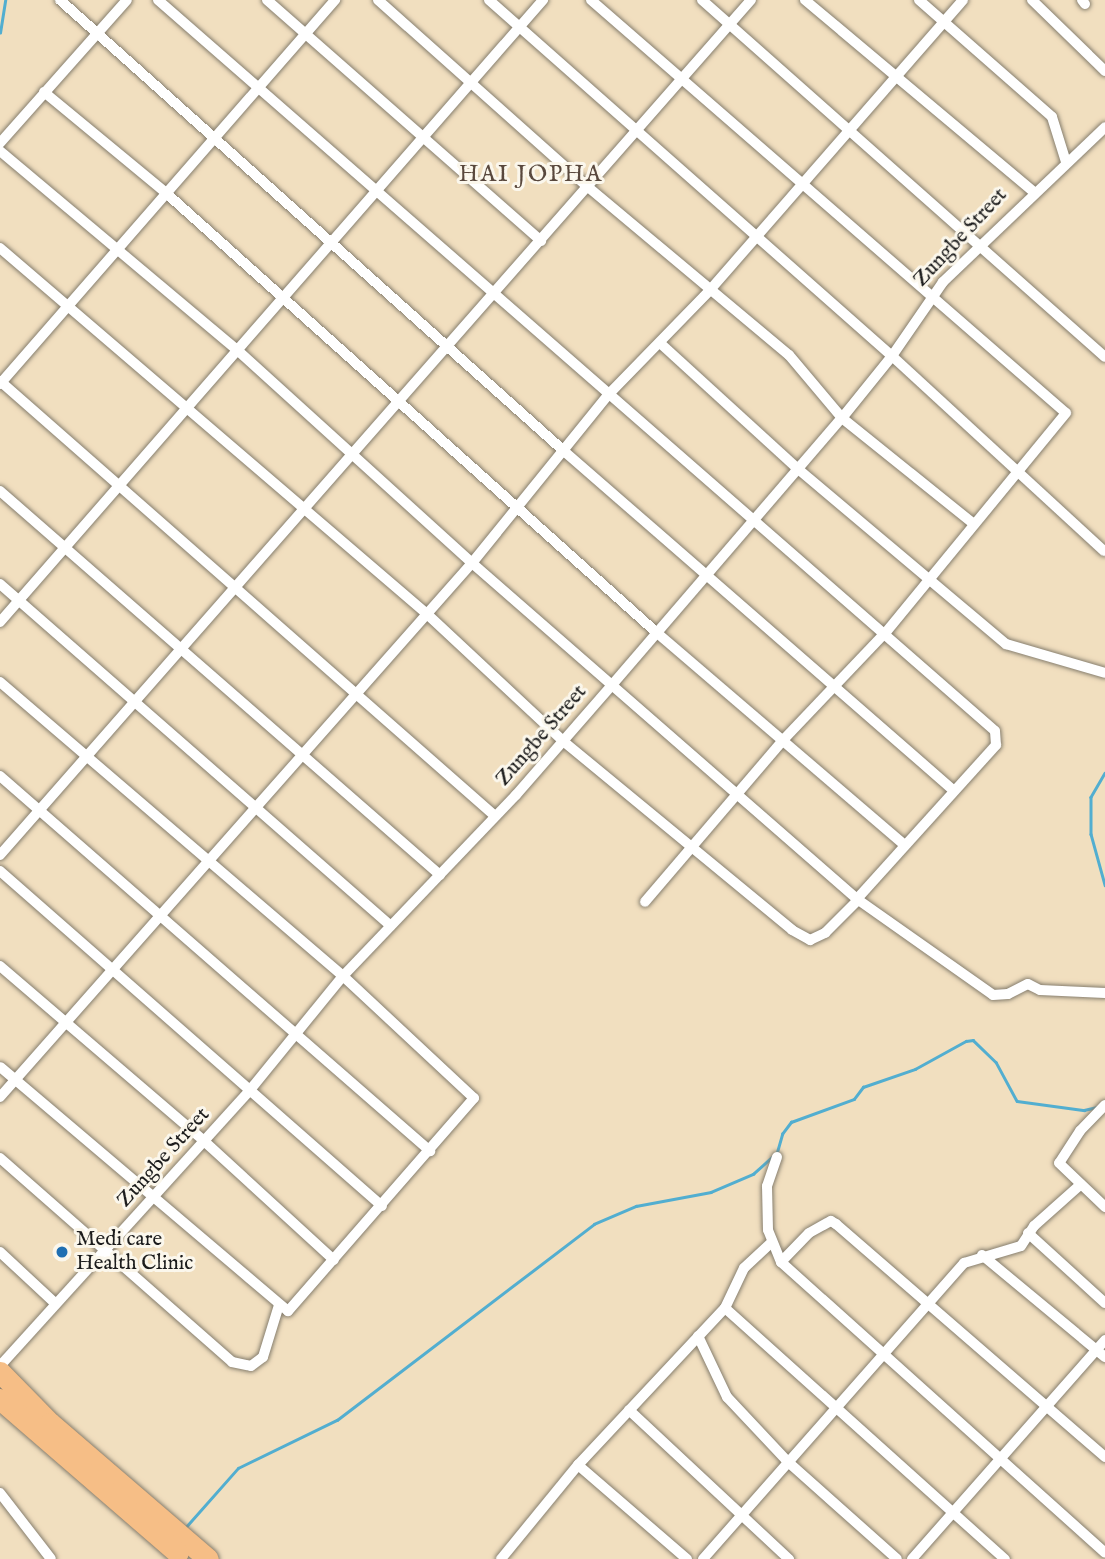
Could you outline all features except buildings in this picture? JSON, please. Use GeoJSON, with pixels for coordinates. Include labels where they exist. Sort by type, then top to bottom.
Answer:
{"type":"FeatureCollection","features":[{"type":"Feature","properties":{"kind":"highway"},"geometry":{"type":"LineString","coordinates":[[0,1372],[184,1553],[208,1559]]}},
{"type":"Feature","properties":{"kind":"highway"},"geometry":{"type":"LineString","coordinates":[[0,1399],[150,1520]]}},
{"type":"Feature","properties":{"kind":"street"},"geometry":{"type":"LineString","coordinates":[[60,0],[447,348],[708,572],[833,687],[952,789]]}},
{"type":"Feature","properties":{"kind":"street"},"geometry":{"type":"LineString","coordinates":[[0,143],[127,0]]}},
{"type":"Feature","properties":{"kind":"street"},"geometry":{"type":"LineString","coordinates":[[0,248],[427,614],[563,741],[792,930],[810,940],[845,917],[903,844],[999,739],[885,633],[607,396],[158,0]]}},
{"type":"Feature","properties":{"kind":"street"},"geometry":{"type":"LineString","coordinates":[[267,0],[541,242]]}},
{"type":"Feature","properties":{"kind":"street"},"geometry":{"type":"LineString","coordinates":[[335,0],[65,305],[1,383],[236,588],[353,696],[495,816]]}},
{"type":"Feature","properties":{"kind":"street"},"geometry":{"type":"LineString","coordinates":[[378,0],[471,80],[588,187],[789,355],[842,418],[974,524]]}},
{"type":"Feature","properties":{"kind":"street"},"geometry":{"type":"LineString","coordinates":[[489,0],[754,238],[892,356],[1104,551]]}},
{"type":"Feature","properties":{"kind":"street"},"geometry":{"type":"LineString","coordinates":[[0,622],[61,548],[281,296],[377,192],[422,136],[543,0]]}},
{"type":"Feature","properties":{"kind":"street"},"geometry":{"type":"LineString","coordinates":[[591,0],[1066,413],[885,633],[785,739],[645,902]]}},
{"type":"Feature","properties":{"kind":"street"},"geometry":{"type":"LineString","coordinates":[[702,0],[1105,357]]}},
{"type":"Feature","properties":{"kind":"street"},"geometry":{"type":"LineString","coordinates":[[0,855],[751,0]]}},
{"type":"Feature","properties":{"kind":"street"},"geometry":{"type":"LineString","coordinates":[[806,0],[1033,191]]}},
{"type":"Feature","properties":{"kind":"street"},"geometry":{"type":"LineString","coordinates":[[919,0],[1052,117],[1066,162]]}},
{"type":"Feature","properties":{"kind":"street"},"geometry":{"type":"LineString","coordinates":[[0,1097],[301,752],[472,563],[565,452],[607,396],[710,290],[802,181],[963,0]]}},
{"type":"Feature","properties":{"kind":"street"},"geometry":{"type":"LineString","coordinates":[[1032,0],[1105,71]]}},
{"type":"Feature","properties":{"kind":"street"},"geometry":{"type":"LineString","coordinates":[[44,92],[166,193],[656,632],[785,739],[903,844]]}},
{"type":"Feature","properties":{"kind":"street","name":"Zungbe Street"},"geometry":{"type":"LineString","coordinates":[[0,1366],[250,1090],[343,976],[495,816],[612,685],[842,418],[892,356],[932,294],[983,247],[1033,191],[1105,127]]}},
{"type":"Feature","properties":{"kind":"street"},"geometry":{"type":"LineString","coordinates":[[0,151],[236,348],[472,563],[858,899],[993,995],[1008,995],[1028,984],[1040,990],[1105,993]]}},
{"type":"Feature","properties":{"kind":"street"},"geometry":{"type":"LineString","coordinates":[[660,343],[798,470],[1006,644],[1105,673]]}},
{"type":"Feature","properties":{"kind":"street"},"geometry":{"type":"LineString","coordinates":[[0,491],[61,548],[183,647],[440,875]]}},
{"type":"Feature","properties":{"kind":"street"},"geometry":{"type":"LineString","coordinates":[[0,584],[132,704],[391,926]]}},
{"type":"Feature","properties":{"kind":"street"},"geometry":{"type":"LineString","coordinates":[[0,682],[343,976],[474,1098],[290,1310],[279,1305],[0,1067]]}},
{"type":"Feature","properties":{"kind":"street"},"geometry":{"type":"LineString","coordinates":[[0,776],[161,913],[294,1034],[430,1151]]}},
{"type":"Feature","properties":{"kind":"street"},"geometry":{"type":"LineString","coordinates":[[0,871],[382,1206]]}},
{"type":"Feature","properties":{"kind":"street"},"geometry":{"type":"LineString","coordinates":[[0,965],[204,1141],[334,1260]]}},
{"type":"Feature","properties":{"kind":"street"},"geometry":{"type":"LineString","coordinates":[[1104,1109],[1060,1157],[1062,1169],[1105,1207]]}},
{"type":"Feature","properties":{"kind":"street"},"geometry":{"type":"LineString","coordinates":[[776,1157],[767,1186],[772,1242],[781,1262],[1000,1462],[1105,1553]]}},
{"type":"Feature","properties":{"kind":"street"},"geometry":{"type":"LineString","coordinates":[[0,1158],[217,1351],[243,1366],[262,1357],[279,1305]]}},
{"type":"Feature","properties":{"kind":"street"},"geometry":{"type":"LineString","coordinates":[[703,1559],[880,1354],[964,1263],[982,1255],[1015,1249],[1028,1233],[1080,1185]]}},
{"type":"Feature","properties":{"kind":"street"},"geometry":{"type":"LineString","coordinates":[[781,1262],[809,1233],[831,1221],[1105,1457]]}},
{"type":"Feature","properties":{"kind":"street"},"geometry":{"type":"LineString","coordinates":[[1028,1233],[1105,1303]]}},
{"type":"Feature","properties":{"kind":"street"},"geometry":{"type":"LineString","coordinates":[[501,1559],[578,1465],[725,1308],[744,1268],[772,1242]]}},
{"type":"Feature","properties":{"kind":"street"},"geometry":{"type":"LineString","coordinates":[[0,1252],[56,1304]]}},
{"type":"Feature","properties":{"kind":"street"},"geometry":{"type":"LineString","coordinates":[[982,1255],[1101,1354]]}},
{"type":"Feature","properties":{"kind":"street"},"geometry":{"type":"LineString","coordinates":[[725,1308],[834,1409],[1004,1559]]}},
{"type":"Feature","properties":{"kind":"street"},"geometry":{"type":"LineString","coordinates":[[698,1336],[727,1397],[788,1461],[897,1559]]}},
{"type":"Feature","properties":{"kind":"street"},"geometry":{"type":"LineString","coordinates":[[912,1559],[1047,1406],[1101,1354],[1105,1340]]}},
{"type":"Feature","properties":{"kind":"street"},"geometry":{"type":"LineString","coordinates":[[628,1410],[789,1559]]}},
{"type":"Feature","properties":{"kind":"street"},"geometry":{"type":"LineString","coordinates":[[578,1465],[687,1559]]}},
{"type":"Feature","properties":{"kind":"street"},"geometry":{"type":"LineString","coordinates":[[0,1493],[51,1559]]}},
{"type":"Feature","properties":{"kind":"waterway"},"geometry":{"type":"LineString","coordinates":[[0,33],[5,0]]}},
{"type":"Feature","properties":{"kind":"waterway"},"geometry":{"type":"LineString","coordinates":[[1105,773],[1091,797],[1091,834],[1105,885]]}},
{"type":"Feature","properties":{"kind":"waterway"},"geometry":{"type":"LineString","coordinates":[[777,1152],[782,1134],[791,1122],[854,1099],[863,1087],[915,1069],[966,1041],[973,1040],[996,1062],[1017,1101],[1084,1110],[1097,1107]]}},
{"type":"Feature","properties":{"kind":"waterway"},"geometry":{"type":"LineString","coordinates":[[185,1528],[238,1468],[337,1420],[594,1224],[636,1206],[711,1192],[753,1174],[772,1157]]}},
{"type":"Feature","properties":{"kind":"place","name":"Medi care Health Clinic"},"geometry":{"type":"Point","coordinates":[62,1252]}},
{"type":"Feature","properties":{"kind":"district","name":"HAI JOPHA"},"geometry":{"type":"Point","coordinates":[531,175]}}]}
